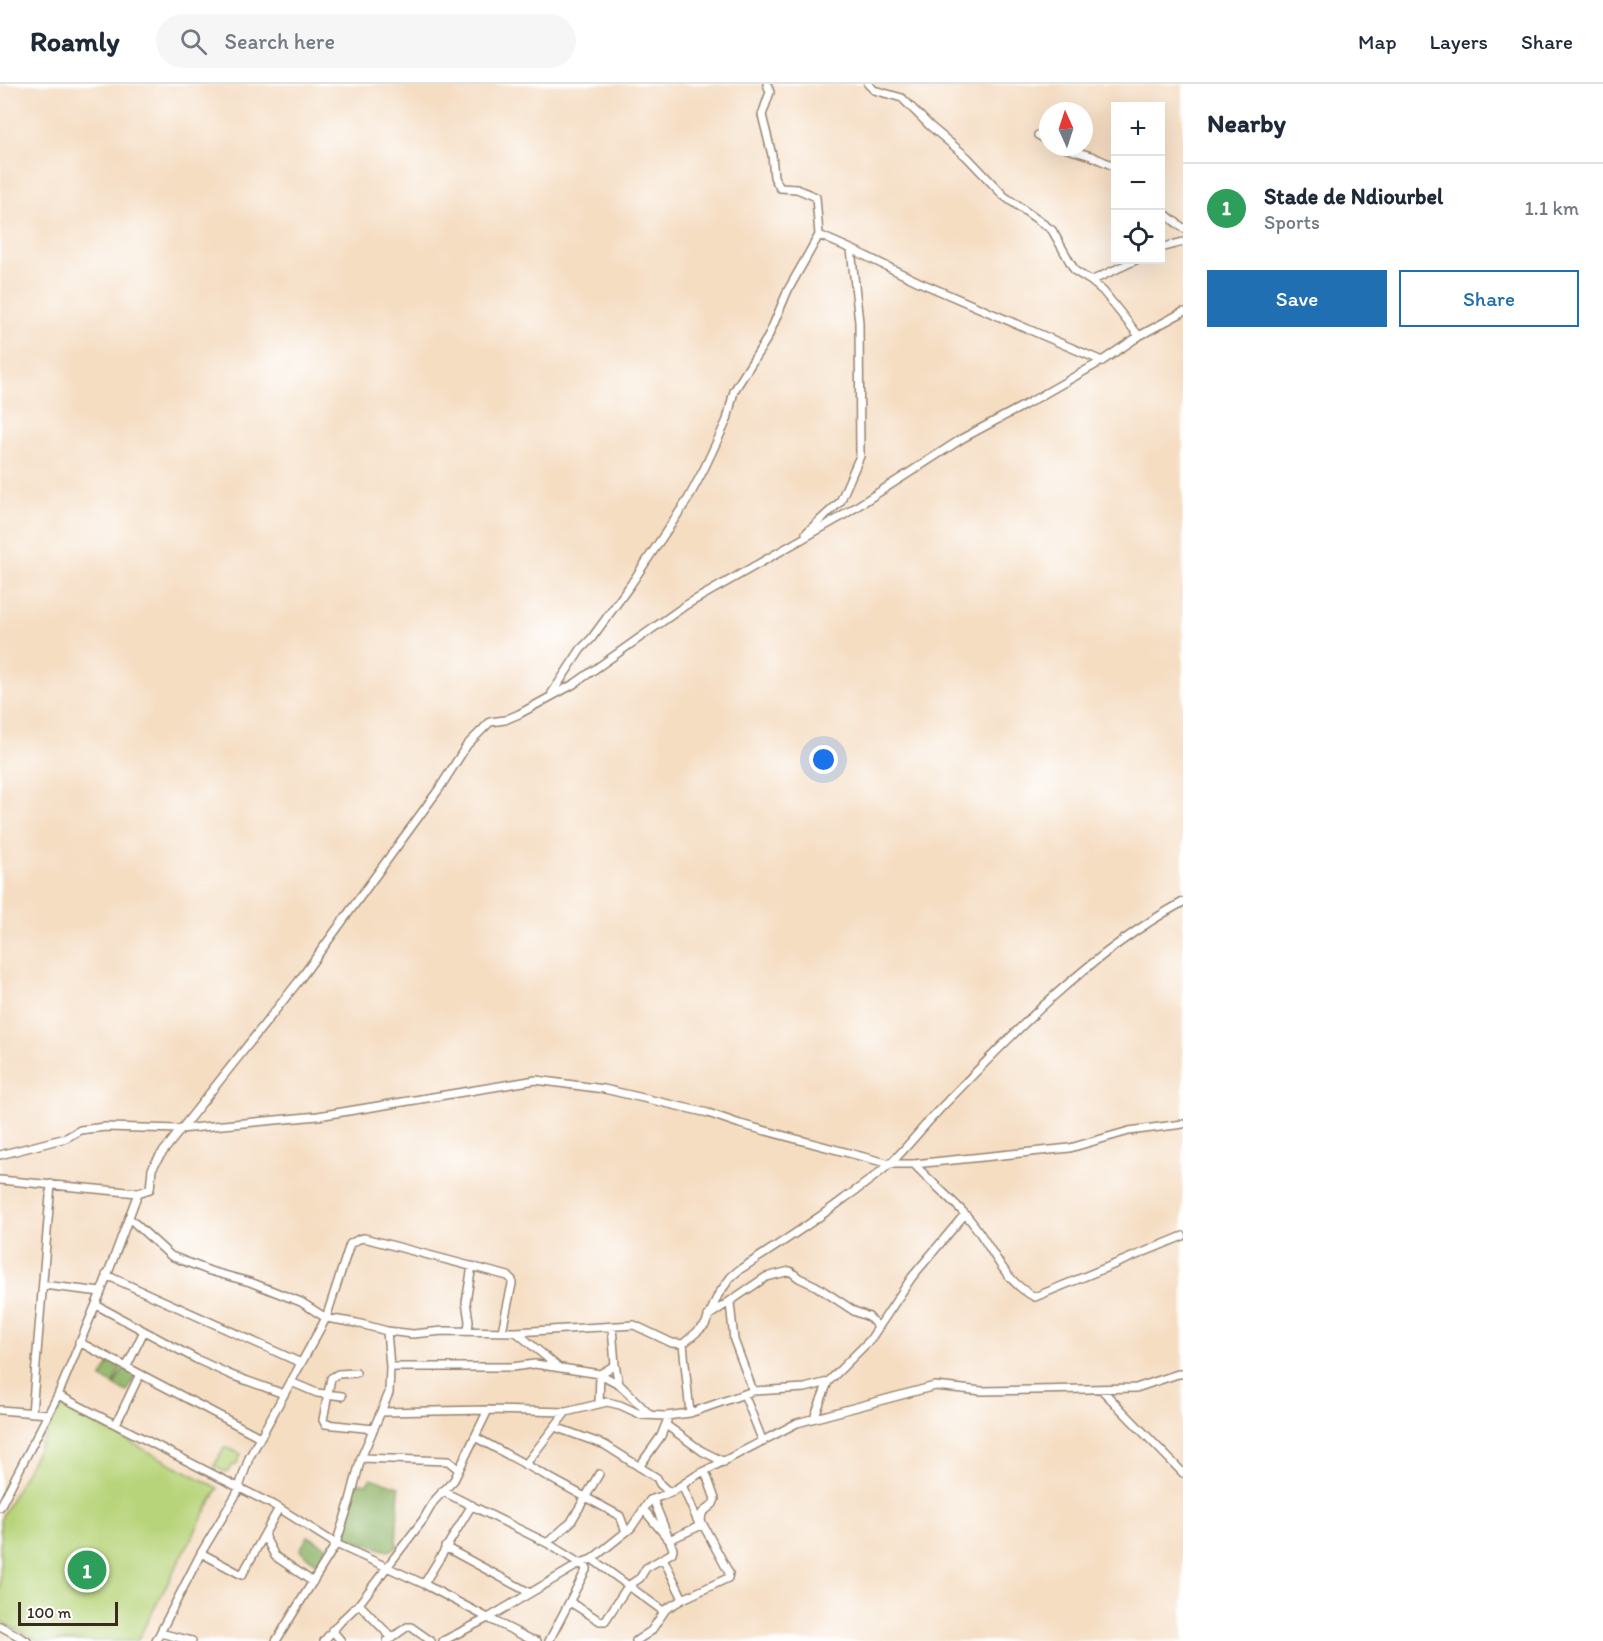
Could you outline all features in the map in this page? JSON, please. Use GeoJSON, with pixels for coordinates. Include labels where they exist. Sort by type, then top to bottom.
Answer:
{"type":"FeatureCollection","features":[{"type":"Feature","properties":{"kind":"street"},"geometry":{"type":"LineString","coordinates":[[551,695],[581,649],[629,587],[688,499],[727,420],[734,391],[768,337],[788,290],[819,236],[816,197],[797,189],[780,188],[774,177],[772,155],[762,115],[770,93],[767,84]]}},
{"type":"Feature","properties":{"kind":"street"},"geometry":{"type":"LineString","coordinates":[[868,84],[874,90],[902,98],[930,126],[967,157],[1004,196],[1052,230],[1076,271],[1103,291],[1139,336]]}},
{"type":"Feature","properties":{"kind":"street"},"geometry":{"type":"LineString","coordinates":[[1091,156],[1111,165]]}},
{"type":"Feature","properties":{"kind":"street"},"geometry":{"type":"LineString","coordinates":[[1165,213],[1183,228]]}},
{"type":"Feature","properties":{"kind":"street"},"geometry":{"type":"LineString","coordinates":[[819,236],[1102,361]]}},
{"type":"Feature","properties":{"kind":"street"},"geometry":{"type":"LineString","coordinates":[[1165,247],[1183,242]]}},
{"type":"Feature","properties":{"kind":"street"},"geometry":{"type":"LineString","coordinates":[[797,542],[840,502],[860,456],[859,322],[851,249]]}},
{"type":"Feature","properties":{"kind":"street"},"geometry":{"type":"LineString","coordinates":[[1091,281],[1127,264]]}},
{"type":"Feature","properties":{"kind":"street"},"geometry":{"type":"LineString","coordinates":[[0,1180],[138,1193],[150,1189],[152,1169],[180,1129],[298,982],[439,789],[467,745],[490,722],[505,720],[574,684],[686,605],[839,518],[963,438],[1102,361],[1139,336],[1183,312]]}},
{"type":"Feature","properties":{"kind":"street"},"geometry":{"type":"LineString","coordinates":[[129,1218],[171,1256],[210,1271],[250,1282],[301,1302],[326,1318],[412,1334],[468,1331],[516,1332],[633,1325],[672,1343],[684,1344],[705,1325],[724,1286],[739,1270],[811,1223],[890,1164],[1000,1046],[1043,1006],[1112,948],[1183,902]]}},
{"type":"Feature","properties":{"kind":"street"},"geometry":{"type":"LineString","coordinates":[[0,1155],[66,1138],[80,1130],[105,1127],[180,1129],[318,1116],[536,1080],[604,1089],[708,1113],[740,1124],[890,1164],[914,1164],[1071,1148],[1130,1131],[1183,1124]]}},
{"type":"Feature","properties":{"kind":"street"},"geometry":{"type":"LineString","coordinates":[[914,1164],[965,1214],[1020,1290],[1035,1297],[1183,1236]]}},
{"type":"Feature","properties":{"kind":"street"},"geometry":{"type":"LineString","coordinates":[[32,1413],[51,1184]]}},
{"type":"Feature","properties":{"kind":"street"},"geometry":{"type":"LineString","coordinates":[[0,1507],[3,1493],[58,1395],[96,1305],[138,1193]]}},
{"type":"Feature","properties":{"kind":"street"},"geometry":{"type":"LineString","coordinates":[[814,1419],[828,1382],[870,1340],[912,1277],[965,1214]]}},
{"type":"Feature","properties":{"kind":"street"},"geometry":{"type":"LineString","coordinates":[[156,1641],[201,1553],[239,1487],[246,1465],[260,1437],[326,1318],[350,1244],[359,1239],[370,1239],[508,1276],[512,1280],[502,1331]]}},
{"type":"Feature","properties":{"kind":"street"},"geometry":{"type":"LineString","coordinates":[[468,1331],[470,1321],[466,1302],[472,1266]]}},
{"type":"Feature","properties":{"kind":"street"},"geometry":{"type":"LineString","coordinates":[[708,1316],[766,1277],[790,1270],[799,1278],[816,1286],[854,1311],[869,1317],[878,1327]]}},
{"type":"Feature","properties":{"kind":"street"},"geometry":{"type":"LineString","coordinates":[[106,1275],[301,1363]]}},
{"type":"Feature","properties":{"kind":"street"},"geometry":{"type":"LineString","coordinates":[[43,1285],[101,1292]]}},
{"type":"Feature","properties":{"kind":"street"},"geometry":{"type":"LineString","coordinates":[[730,1303],[734,1340],[753,1391]]}},
{"type":"Feature","properties":{"kind":"street"},"geometry":{"type":"LineString","coordinates":[[96,1305],[222,1371],[284,1394]]}},
{"type":"Feature","properties":{"kind":"street"},"geometry":{"type":"LineString","coordinates":[[612,1326],[619,1384]]}},
{"type":"Feature","properties":{"kind":"street"},"geometry":{"type":"LineString","coordinates":[[127,1366],[144,1331]]}},
{"type":"Feature","properties":{"kind":"street"},"geometry":{"type":"LineString","coordinates":[[276,1641],[336,1544],[360,1458],[389,1393],[390,1367],[387,1331]]}},
{"type":"Feature","properties":{"kind":"street"},"geometry":{"type":"LineString","coordinates":[[516,1332],[556,1366]]}},
{"type":"Feature","properties":{"kind":"street"},"geometry":{"type":"LineString","coordinates":[[79,1342],[260,1437]]}},
{"type":"Feature","properties":{"kind":"street"},"geometry":{"type":"LineString","coordinates":[[684,1344],[690,1413]]}},
{"type":"Feature","properties":{"kind":"street"},"geometry":{"type":"LineString","coordinates":[[390,1367],[512,1367],[535,1364],[600,1374],[619,1384],[650,1415]]}},
{"type":"Feature","properties":{"kind":"street"},"geometry":{"type":"LineString","coordinates":[[600,1374],[615,1365]]}},
{"type":"Feature","properties":{"kind":"street"},"geometry":{"type":"LineString","coordinates":[[356,1373],[338,1374],[333,1377],[327,1396],[324,1423],[374,1429]]}},
{"type":"Feature","properties":{"kind":"street"},"geometry":{"type":"LineString","coordinates":[[116,1424],[140,1374]]}},
{"type":"Feature","properties":{"kind":"street"},"geometry":{"type":"LineString","coordinates":[[600,1374],[600,1404]]}},
{"type":"Feature","properties":{"kind":"street"},"geometry":{"type":"LineString","coordinates":[[443,1641],[592,1559],[631,1528],[650,1500],[670,1493],[705,1471],[797,1424],[935,1386],[982,1391],[1136,1388],[1183,1374]]}},
{"type":"Feature","properties":{"kind":"street"},"geometry":{"type":"LineString","coordinates":[[291,1382],[327,1396],[342,1396]]}},
{"type":"Feature","properties":{"kind":"street"},"geometry":{"type":"LineString","coordinates":[[381,1412],[488,1410],[566,1412],[607,1402],[642,1415],[668,1416],[690,1413],[753,1391],[805,1388],[828,1382]]}},
{"type":"Feature","properties":{"kind":"street"},"geometry":{"type":"LineString","coordinates":[[1101,1389],[1183,1473]]}},
{"type":"Feature","properties":{"kind":"street"},"geometry":{"type":"LineString","coordinates":[[744,1394],[763,1442]]}},
{"type":"Feature","properties":{"kind":"street"},"geometry":{"type":"LineString","coordinates":[[58,1395],[279,1508],[336,1544],[424,1584],[532,1640]]}},
{"type":"Feature","properties":{"kind":"street"},"geometry":{"type":"LineString","coordinates":[[0,1410],[48,1414]]}},
{"type":"Feature","properties":{"kind":"street"},"geometry":{"type":"LineString","coordinates":[[324,1641],[359,1604],[423,1520],[442,1491],[454,1480],[488,1410]]}},
{"type":"Feature","properties":{"kind":"street"},"geometry":{"type":"LineString","coordinates":[[525,1465],[566,1412]]}},
{"type":"Feature","properties":{"kind":"street"},"geometry":{"type":"LineString","coordinates":[[639,1467],[661,1436],[668,1416]]}},
{"type":"Feature","properties":{"kind":"street"},"geometry":{"type":"LineString","coordinates":[[666,1425],[702,1451],[724,1462]]}},
{"type":"Feature","properties":{"kind":"street"},"geometry":{"type":"LineString","coordinates":[[555,1427],[605,1445],[657,1478],[670,1493]]}},
{"type":"Feature","properties":{"kind":"street"},"geometry":{"type":"LineString","coordinates":[[474,1437],[620,1516],[626,1532]]}},
{"type":"Feature","properties":{"kind":"street"},"geometry":{"type":"LineString","coordinates":[[360,1458],[448,1461],[459,1469]]}},
{"type":"Feature","properties":{"kind":"street"},"geometry":{"type":"LineString","coordinates":[[701,1525],[700,1516],[713,1504],[715,1499],[705,1471]]}},
{"type":"Feature","properties":{"kind":"street"},"geometry":{"type":"LineString","coordinates":[[547,1543],[571,1522],[599,1474]]}},
{"type":"Feature","properties":{"kind":"street"},"geometry":{"type":"LineString","coordinates":[[636,1641],[651,1631],[663,1611],[683,1599],[725,1581],[729,1576],[682,1485]]}},
{"type":"Feature","properties":{"kind":"street"},"geometry":{"type":"LineString","coordinates":[[442,1491],[547,1543],[587,1568],[549,1641]]}},
{"type":"Feature","properties":{"kind":"street"},"geometry":{"type":"LineString","coordinates":[[570,1602],[600,1621],[605,1621],[628,1586],[640,1578],[646,1568],[672,1553],[653,1499]]}},
{"type":"Feature","properties":{"kind":"street"},"geometry":{"type":"LineString","coordinates":[[424,1584],[472,1505]]}},
{"type":"Feature","properties":{"kind":"street"},"geometry":{"type":"LineString","coordinates":[[201,1553],[242,1575],[279,1508]]}},
{"type":"Feature","properties":{"kind":"street"},"geometry":{"type":"LineString","coordinates":[[644,1510],[669,1540]]}},
{"type":"Feature","properties":{"kind":"street"},"geometry":{"type":"LineString","coordinates":[[669,1540],[701,1525]]}},
{"type":"Feature","properties":{"kind":"street"},"geometry":{"type":"LineString","coordinates":[[264,1535],[274,1556],[313,1582]]}},
{"type":"Feature","properties":{"kind":"street"},"geometry":{"type":"LineString","coordinates":[[445,1547],[530,1593]]}},
{"type":"Feature","properties":{"kind":"street"},"geometry":{"type":"LineString","coordinates":[[663,1558],[683,1599]]}},
{"type":"Feature","properties":{"kind":"street"},"geometry":{"type":"LineString","coordinates":[[592,1559],[663,1611]]}},
{"type":"Feature","properties":{"kind":"street"},"geometry":{"type":"LineString","coordinates":[[359,1604],[390,1640],[407,1627],[411,1627],[431,1641]]}},
{"type":"Feature","properties":{"kind":"street"},"geometry":{"type":"LineString","coordinates":[[0,1626],[27,1641]]}},
{"type":"Feature","properties":{"kind":"street"},"geometry":{"type":"LineString","coordinates":[[332,1630],[340,1641]]}},
{"type":"Feature","properties":{"kind":"street"},"geometry":{"type":"LineString","coordinates":[[160,1633],[192,1641]]}},
{"type":"Feature","properties":{"kind":"green space"},"geometry":{"type":"Polygon","coordinates":[[[110,1361],[121,1367],[113,1384],[101,1378],[110,1361]]]}},
{"type":"Feature","properties":{"kind":"green space"},"geometry":{"type":"Polygon","coordinates":[[[124,1368],[136,1375],[127,1392],[114,1385],[124,1368]]]}},
{"type":"Feature","properties":{"kind":"green space"},"geometry":{"type":"Polygon","coordinates":[[[61,1406],[218,1488],[137,1641],[39,1641],[0,1621],[0,1520],[61,1406]]]}},
{"type":"Feature","properties":{"kind":"green space"},"geometry":{"type":"Polygon","coordinates":[[[225,1447],[241,1454],[236,1465],[232,1466],[227,1473],[214,1466],[225,1447]]]}},
{"type":"Feature","properties":{"kind":"green space"},"geometry":{"type":"Polygon","coordinates":[[[371,1478],[399,1487],[396,1543],[399,1547],[388,1551],[345,1537],[356,1482],[367,1484],[371,1478]]]}},
{"type":"Feature","properties":{"kind":"green space"},"geometry":{"type":"Polygon","coordinates":[[[308,1536],[327,1547],[318,1565],[300,1550],[308,1536]]]}},
{"type":"Feature","properties":{"kind":"place","name":"Stade de Ndiourbel"},"geometry":{"type":"Point","coordinates":[87,1570]}}]}
